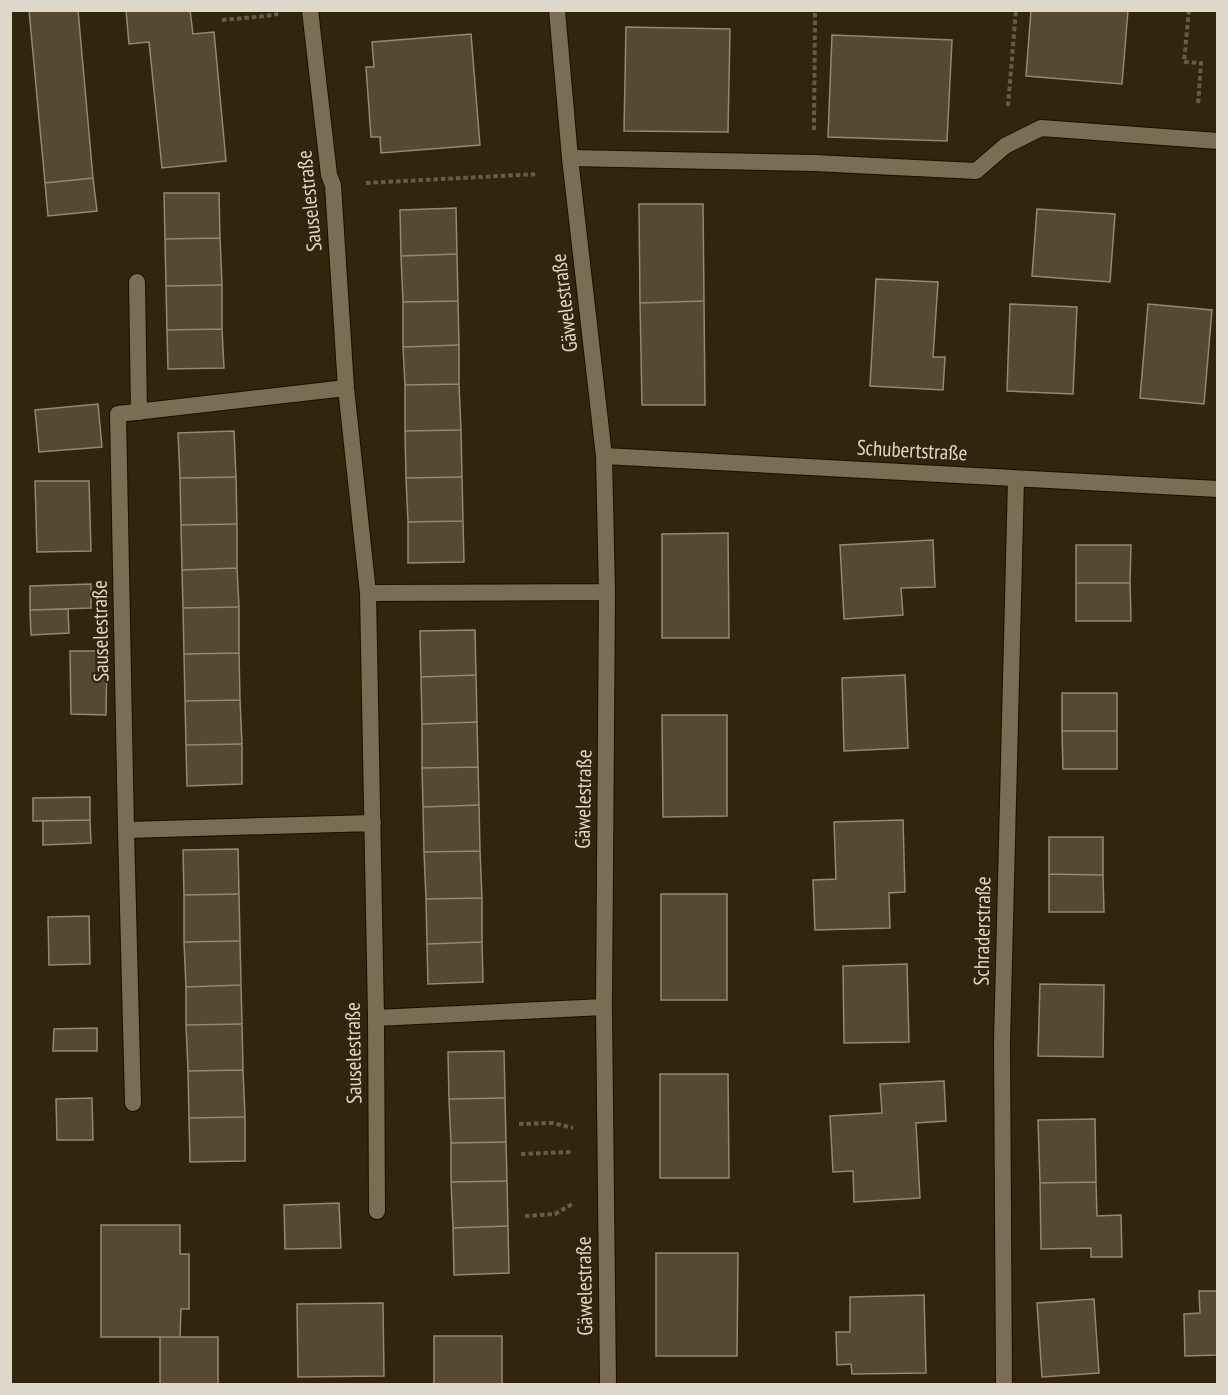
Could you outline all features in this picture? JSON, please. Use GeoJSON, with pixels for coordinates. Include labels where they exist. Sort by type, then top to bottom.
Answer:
{"type":"FeatureCollection","features":[{"type":"Feature","properties":{"kind":"street","name":"Sauselestraße"},"geometry":{"type":"LineString","coordinates":[[310,10],[329,175],[333,185],[346,388],[369,593],[377,1211]]}},
{"type":"Feature","properties":{"kind":"street","name":"Gäwelestraße"},"geometry":{"type":"LineString","coordinates":[[557,10],[571,165],[604,456],[607,592],[604,1007],[608,1384]]}},
{"type":"Feature","properties":{"kind":"street"},"geometry":{"type":"LineString","coordinates":[[571,165],[814,164],[976,171],[1005,146],[1041,128],[1218,141]]}},
{"type":"Feature","properties":{"kind":"street"},"geometry":{"type":"LineString","coordinates":[[137,282],[139,412]]}},
{"type":"Feature","properties":{"kind":"street","name":"Sauselestraße"},"geometry":{"type":"LineString","coordinates":[[126,830],[118,414],[346,388]]}},
{"type":"Feature","properties":{"kind":"street","name":"Schubertstraße"},"geometry":{"type":"LineString","coordinates":[[604,456],[1218,489]]}},
{"type":"Feature","properties":{"kind":"street","name":"Schraderstraße"},"geometry":{"type":"LineString","coordinates":[[1004,1384],[1002,1042],[1016,478]]}},
{"type":"Feature","properties":{"kind":"street"},"geometry":{"type":"LineString","coordinates":[[369,593],[607,592]]}},
{"type":"Feature","properties":{"kind":"street"},"geometry":{"type":"LineString","coordinates":[[133,1102],[126,830],[373,823]]}},
{"type":"Feature","properties":{"kind":"street"},"geometry":{"type":"LineString","coordinates":[[376,1018],[604,1007]]}},
{"type":"Feature","properties":{"kind":"path"},"geometry":{"type":"LineString","coordinates":[[814,164],[815,10]]}},
{"type":"Feature","properties":{"kind":"path"},"geometry":{"type":"LineString","coordinates":[[1005,146],[1016,10]]}},
{"type":"Feature","properties":{"kind":"path"},"geometry":{"type":"LineString","coordinates":[[1189,10],[1184,62],[1201,63],[1196,140]]}},
{"type":"Feature","properties":{"kind":"path"},"geometry":{"type":"LineString","coordinates":[[222,20],[284,12]]}},
{"type":"Feature","properties":{"kind":"path"},"geometry":{"type":"LineString","coordinates":[[333,185],[571,165]]}},
{"type":"Feature","properties":{"kind":"path"},"geometry":{"type":"LineString","coordinates":[[519,1124],[553,1123],[606,1135]]}},
{"type":"Feature","properties":{"kind":"path"},"geometry":{"type":"LineString","coordinates":[[520,1154],[578,1152],[606,1156]]}},
{"type":"Feature","properties":{"kind":"path"},"geometry":{"type":"LineString","coordinates":[[525,1216],[555,1214],[573,1203],[606,1191]]}},
{"type":"Feature","properties":{"kind":"building"},"geometry":{"type":"Polygon","coordinates":[[[29,10],[78,10],[93,178],[45,183],[29,10]]]}},
{"type":"Feature","properties":{"kind":"building"},"geometry":{"type":"Polygon","coordinates":[[[126,10],[190,10],[193,34],[214,32],[226,161],[162,168],[149,42],[129,44],[126,10]]]}},
{"type":"Feature","properties":{"kind":"building"},"geometry":{"type":"Polygon","coordinates":[[[1031,10],[1128,10],[1122,84],[1026,76],[1031,10]]]}},
{"type":"Feature","properties":{"kind":"building"},"geometry":{"type":"Polygon","coordinates":[[[626,27],[730,29],[728,132],[624,131],[626,27]]]}},
{"type":"Feature","properties":{"kind":"building"},"geometry":{"type":"Polygon","coordinates":[[[471,34],[480,145],[381,153],[380,137],[371,137],[366,67],[374,67],[372,42],[471,34]]]}},
{"type":"Feature","properties":{"kind":"building"},"geometry":{"type":"Polygon","coordinates":[[[832,35],[952,40],[947,141],[828,137],[832,35]]]}},
{"type":"Feature","properties":{"kind":"building"},"geometry":{"type":"Polygon","coordinates":[[[93,178],[97,211],[48,216],[45,183],[93,178]]]}},
{"type":"Feature","properties":{"kind":"building"},"geometry":{"type":"Polygon","coordinates":[[[164,193],[219,193],[220,238],[165,239],[164,193]]]}},
{"type":"Feature","properties":{"kind":"building"},"geometry":{"type":"Polygon","coordinates":[[[639,204],[703,204],[704,301],[640,303],[639,204]]]}},
{"type":"Feature","properties":{"kind":"building"},"geometry":{"type":"Polygon","coordinates":[[[456,208],[457,254],[401,256],[400,210],[456,208]]]}},
{"type":"Feature","properties":{"kind":"building"},"geometry":{"type":"Polygon","coordinates":[[[1037,209],[1115,214],[1110,282],[1032,276],[1037,209]]]}},
{"type":"Feature","properties":{"kind":"building"},"geometry":{"type":"Polygon","coordinates":[[[220,238],[222,285],[166,286],[165,239],[220,238]]]}},
{"type":"Feature","properties":{"kind":"building"},"geometry":{"type":"Polygon","coordinates":[[[457,254],[458,301],[403,302],[401,256],[457,254]]]}},
{"type":"Feature","properties":{"kind":"building"},"geometry":{"type":"Polygon","coordinates":[[[876,279],[938,282],[933,357],[945,357],[943,390],[870,386],[876,279]]]}},
{"type":"Feature","properties":{"kind":"building"},"geometry":{"type":"Polygon","coordinates":[[[222,285],[222,329],[167,330],[166,286],[222,285]]]}},
{"type":"Feature","properties":{"kind":"building"},"geometry":{"type":"Polygon","coordinates":[[[458,301],[459,345],[403,347],[403,302],[458,301]]]}},
{"type":"Feature","properties":{"kind":"building"},"geometry":{"type":"Polygon","coordinates":[[[704,301],[705,405],[642,405],[640,303],[704,301]]]}},
{"type":"Feature","properties":{"kind":"building"},"geometry":{"type":"Polygon","coordinates":[[[1010,304],[1077,307],[1073,394],[1007,391],[1010,304]]]}},
{"type":"Feature","properties":{"kind":"building"},"geometry":{"type":"Polygon","coordinates":[[[1148,304],[1212,310],[1204,404],[1140,398],[1148,304]]]}},
{"type":"Feature","properties":{"kind":"building"},"geometry":{"type":"Polygon","coordinates":[[[222,329],[224,368],[168,369],[167,330],[222,329]]]}},
{"type":"Feature","properties":{"kind":"building"},"geometry":{"type":"Polygon","coordinates":[[[459,345],[459,384],[405,385],[403,347],[459,345]]]}},
{"type":"Feature","properties":{"kind":"building"},"geometry":{"type":"Polygon","coordinates":[[[459,384],[461,430],[405,431],[405,385],[459,384]]]}},
{"type":"Feature","properties":{"kind":"building"},"geometry":{"type":"Polygon","coordinates":[[[98,404],[102,447],[39,452],[35,410],[98,404]]]}},
{"type":"Feature","properties":{"kind":"building"},"geometry":{"type":"Polygon","coordinates":[[[461,430],[462,477],[406,478],[405,431],[461,430]]]}},
{"type":"Feature","properties":{"kind":"building"},"geometry":{"type":"Polygon","coordinates":[[[234,431],[236,477],[180,478],[178,433],[234,431]]]}},
{"type":"Feature","properties":{"kind":"building"},"geometry":{"type":"Polygon","coordinates":[[[236,477],[237,524],[181,525],[180,478],[236,477]]]}},
{"type":"Feature","properties":{"kind":"building"},"geometry":{"type":"Polygon","coordinates":[[[462,477],[463,521],[408,522],[406,478],[462,477]]]}},
{"type":"Feature","properties":{"kind":"building"},"geometry":{"type":"Polygon","coordinates":[[[35,481],[89,481],[91,551],[37,552],[35,481]]]}},
{"type":"Feature","properties":{"kind":"building"},"geometry":{"type":"Polygon","coordinates":[[[463,521],[464,562],[408,563],[408,522],[463,521]]]}},
{"type":"Feature","properties":{"kind":"building"},"geometry":{"type":"Polygon","coordinates":[[[237,524],[237,568],[182,570],[181,525],[237,524]]]}},
{"type":"Feature","properties":{"kind":"building"},"geometry":{"type":"Polygon","coordinates":[[[728,533],[729,638],[662,638],[662,534],[728,533]]]}},
{"type":"Feature","properties":{"kind":"building"},"geometry":{"type":"Polygon","coordinates":[[[933,540],[935,587],[901,588],[903,615],[844,619],[840,545],[933,540]]]}},
{"type":"Feature","properties":{"kind":"building"},"geometry":{"type":"Polygon","coordinates":[[[1076,545],[1131,545],[1130,583],[1076,583],[1076,545]]]}},
{"type":"Feature","properties":{"kind":"building"},"geometry":{"type":"Polygon","coordinates":[[[237,568],[239,607],[183,608],[182,570],[237,568]]]}},
{"type":"Feature","properties":{"kind":"building"},"geometry":{"type":"Polygon","coordinates":[[[1076,583],[1130,583],[1131,621],[1076,621],[1076,583]]]}},
{"type":"Feature","properties":{"kind":"building"},"geometry":{"type":"Polygon","coordinates":[[[91,584],[91,608],[30,610],[30,586],[91,584]]]}},
{"type":"Feature","properties":{"kind":"building"},"geometry":{"type":"Polygon","coordinates":[[[239,607],[239,653],[184,654],[183,608],[239,607]]]}},
{"type":"Feature","properties":{"kind":"building"},"geometry":{"type":"Polygon","coordinates":[[[68,609],[69,633],[31,635],[30,610],[68,609]]]}},
{"type":"Feature","properties":{"kind":"building"},"geometry":{"type":"Polygon","coordinates":[[[475,630],[476,675],[421,677],[420,631],[475,630]]]}},
{"type":"Feature","properties":{"kind":"building"},"geometry":{"type":"Polygon","coordinates":[[[70,651],[107,651],[106,715],[71,714],[70,651]]]}},
{"type":"Feature","properties":{"kind":"building"},"geometry":{"type":"Polygon","coordinates":[[[239,653],[240,700],[185,701],[184,654],[239,653]]]}},
{"type":"Feature","properties":{"kind":"building"},"geometry":{"type":"Polygon","coordinates":[[[476,675],[477,722],[422,724],[421,677],[476,675]]]}},
{"type":"Feature","properties":{"kind":"building"},"geometry":{"type":"Polygon","coordinates":[[[905,675],[908,748],[844,751],[842,678],[905,675]]]}},
{"type":"Feature","properties":{"kind":"building"},"geometry":{"type":"Polygon","coordinates":[[[1062,693],[1117,693],[1117,731],[1062,731],[1062,693]]]}},
{"type":"Feature","properties":{"kind":"building"},"geometry":{"type":"Polygon","coordinates":[[[240,700],[242,744],[186,745],[185,701],[240,700]]]}},
{"type":"Feature","properties":{"kind":"building"},"geometry":{"type":"Polygon","coordinates":[[[662,715],[727,715],[727,816],[663,817],[662,715]]]}},
{"type":"Feature","properties":{"kind":"building"},"geometry":{"type":"Polygon","coordinates":[[[477,722],[478,767],[422,768],[422,724],[477,722]]]}},
{"type":"Feature","properties":{"kind":"building"},"geometry":{"type":"Polygon","coordinates":[[[1062,731],[1117,731],[1117,769],[1063,769],[1062,731]]]}},
{"type":"Feature","properties":{"kind":"building"},"geometry":{"type":"Polygon","coordinates":[[[242,744],[242,784],[187,786],[186,745],[242,744]]]}},
{"type":"Feature","properties":{"kind":"building"},"geometry":{"type":"Polygon","coordinates":[[[478,767],[479,805],[423,807],[422,768],[478,767]]]}},
{"type":"Feature","properties":{"kind":"building"},"geometry":{"type":"Polygon","coordinates":[[[90,797],[90,820],[33,821],[33,798],[90,797]]]}},
{"type":"Feature","properties":{"kind":"building"},"geometry":{"type":"Polygon","coordinates":[[[479,805],[480,851],[424,852],[423,807],[479,805]]]}},
{"type":"Feature","properties":{"kind":"building"},"geometry":{"type":"Polygon","coordinates":[[[90,820],[91,843],[43,845],[43,821],[90,820]]]}},
{"type":"Feature","properties":{"kind":"building"},"geometry":{"type":"Polygon","coordinates":[[[903,820],[905,892],[889,893],[890,928],[815,930],[813,880],[836,879],[834,822],[903,820]]]}},
{"type":"Feature","properties":{"kind":"building"},"geometry":{"type":"Polygon","coordinates":[[[1049,837],[1103,837],[1103,875],[1049,874],[1049,837]]]}},
{"type":"Feature","properties":{"kind":"building"},"geometry":{"type":"Polygon","coordinates":[[[238,849],[239,894],[184,895],[183,850],[238,849]]]}},
{"type":"Feature","properties":{"kind":"building"},"geometry":{"type":"Polygon","coordinates":[[[480,851],[482,898],[426,899],[424,852],[480,851]]]}},
{"type":"Feature","properties":{"kind":"building"},"geometry":{"type":"Polygon","coordinates":[[[1049,874],[1103,875],[1104,912],[1049,912],[1049,874]]]}},
{"type":"Feature","properties":{"kind":"building"},"geometry":{"type":"Polygon","coordinates":[[[239,894],[240,941],[184,942],[184,895],[239,894]]]}},
{"type":"Feature","properties":{"kind":"building"},"geometry":{"type":"Polygon","coordinates":[[[661,894],[727,894],[727,1000],[661,1000],[661,894]]]}},
{"type":"Feature","properties":{"kind":"building"},"geometry":{"type":"Polygon","coordinates":[[[482,898],[482,942],[427,944],[426,899],[482,898]]]}},
{"type":"Feature","properties":{"kind":"building"},"geometry":{"type":"Polygon","coordinates":[[[89,916],[90,964],[49,965],[48,917],[89,916]]]}},
{"type":"Feature","properties":{"kind":"building"},"geometry":{"type":"Polygon","coordinates":[[[240,941],[241,985],[186,987],[184,942],[240,941]]]}},
{"type":"Feature","properties":{"kind":"building"},"geometry":{"type":"Polygon","coordinates":[[[482,942],[483,982],[428,984],[427,944],[482,942]]]}},
{"type":"Feature","properties":{"kind":"building"},"geometry":{"type":"Polygon","coordinates":[[[907,964],[909,1042],[844,1043],[843,966],[907,964]]]}},
{"type":"Feature","properties":{"kind":"building"},"geometry":{"type":"Polygon","coordinates":[[[1040,984],[1104,985],[1103,1057],[1038,1056],[1040,984]]]}},
{"type":"Feature","properties":{"kind":"building"},"geometry":{"type":"Polygon","coordinates":[[[241,985],[242,1024],[186,1025],[186,987],[241,985]]]}},
{"type":"Feature","properties":{"kind":"building"},"geometry":{"type":"Polygon","coordinates":[[[242,1024],[243,1070],[188,1071],[186,1025],[242,1024]]]}},
{"type":"Feature","properties":{"kind":"building"},"geometry":{"type":"Polygon","coordinates":[[[97,1028],[97,1051],[53,1051],[54,1029],[97,1028]]]}},
{"type":"Feature","properties":{"kind":"building"},"geometry":{"type":"Polygon","coordinates":[[[504,1051],[505,1098],[449,1099],[448,1052],[504,1051]]]}},
{"type":"Feature","properties":{"kind":"building"},"geometry":{"type":"Polygon","coordinates":[[[243,1070],[245,1117],[189,1118],[188,1071],[243,1070]]]}},
{"type":"Feature","properties":{"kind":"building"},"geometry":{"type":"Polygon","coordinates":[[[660,1074],[728,1074],[729,1178],[660,1178],[660,1074]]]}},
{"type":"Feature","properties":{"kind":"building"},"geometry":{"type":"Polygon","coordinates":[[[944,1081],[946,1121],[916,1123],[920,1198],[854,1202],[853,1171],[833,1172],[830,1116],[882,1113],[880,1084],[944,1081]]]}},
{"type":"Feature","properties":{"kind":"building"},"geometry":{"type":"Polygon","coordinates":[[[92,1098],[93,1140],[57,1140],[56,1099],[92,1098]]]}},
{"type":"Feature","properties":{"kind":"building"},"geometry":{"type":"Polygon","coordinates":[[[505,1098],[506,1142],[451,1143],[449,1099],[505,1098]]]}},
{"type":"Feature","properties":{"kind":"building"},"geometry":{"type":"Polygon","coordinates":[[[245,1117],[245,1161],[190,1162],[189,1118],[245,1117]]]}},
{"type":"Feature","properties":{"kind":"building"},"geometry":{"type":"Polygon","coordinates":[[[1095,1119],[1096,1182],[1040,1183],[1038,1120],[1095,1119]]]}},
{"type":"Feature","properties":{"kind":"building"},"geometry":{"type":"Polygon","coordinates":[[[506,1142],[507,1181],[451,1182],[451,1143],[506,1142]]]}},
{"type":"Feature","properties":{"kind":"building"},"geometry":{"type":"Polygon","coordinates":[[[507,1181],[508,1226],[453,1228],[451,1182],[507,1181]]]}},
{"type":"Feature","properties":{"kind":"building"},"geometry":{"type":"Polygon","coordinates":[[[1096,1182],[1097,1216],[1121,1215],[1122,1257],[1091,1257],[1091,1248],[1041,1249],[1040,1183],[1096,1182]]]}},
{"type":"Feature","properties":{"kind":"building"},"geometry":{"type":"Polygon","coordinates":[[[339,1203],[341,1248],[285,1249],[284,1205],[339,1203]]]}},
{"type":"Feature","properties":{"kind":"building"},"geometry":{"type":"Polygon","coordinates":[[[101,1225],[180,1225],[180,1254],[189,1254],[189,1309],[181,1309],[180,1337],[101,1337],[101,1225]]]}},
{"type":"Feature","properties":{"kind":"building"},"geometry":{"type":"Polygon","coordinates":[[[508,1226],[509,1273],[454,1275],[453,1228],[508,1226]]]}},
{"type":"Feature","properties":{"kind":"building"},"geometry":{"type":"Polygon","coordinates":[[[656,1253],[738,1253],[737,1356],[656,1356],[656,1253]]]}},
{"type":"Feature","properties":{"kind":"building"},"geometry":{"type":"Polygon","coordinates":[[[1199,1291],[1218,1291],[1218,1355],[1185,1356],[1184,1314],[1200,1313],[1199,1291]]]}},
{"type":"Feature","properties":{"kind":"building"},"geometry":{"type":"Polygon","coordinates":[[[924,1295],[926,1373],[852,1374],[851,1364],[837,1365],[836,1332],[850,1332],[850,1297],[924,1295]]]}},
{"type":"Feature","properties":{"kind":"building"},"geometry":{"type":"Polygon","coordinates":[[[1094,1299],[1099,1373],[1042,1377],[1037,1303],[1094,1299]]]}},
{"type":"Feature","properties":{"kind":"building"},"geometry":{"type":"Polygon","coordinates":[[[383,1303],[384,1376],[298,1377],[297,1304],[383,1303]]]}},
{"type":"Feature","properties":{"kind":"building"},"geometry":{"type":"Polygon","coordinates":[[[434,1336],[502,1336],[502,1384],[434,1384],[434,1336]]]}},
{"type":"Feature","properties":{"kind":"building"},"geometry":{"type":"Polygon","coordinates":[[[160,1337],[218,1337],[218,1384],[160,1384],[160,1337]]]}}]}
